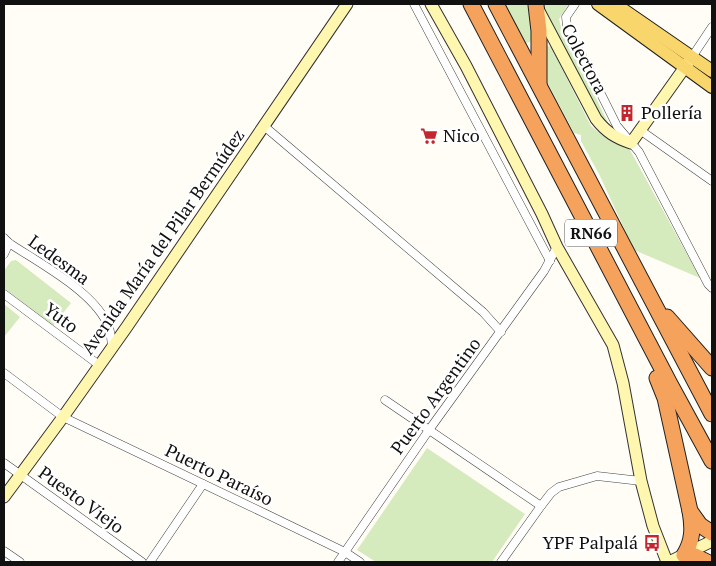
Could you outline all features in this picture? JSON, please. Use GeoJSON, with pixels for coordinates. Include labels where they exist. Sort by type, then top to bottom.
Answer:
{"type":"FeatureCollection","features":[{"type":"Feature","properties":{"kind":"highway","name":"RN66"},"geometry":{"type":"LineString","coordinates":[[471,4],[712,462]]}},
{"type":"Feature","properties":{"kind":"highway","name":"RN66"},"geometry":{"type":"LineString","coordinates":[[496,4],[712,414]]}},
{"type":"Feature","properties":{"kind":"highway"},"geometry":{"type":"LineString","coordinates":[[535,5],[539,32],[539,88]]}},
{"type":"Feature","properties":{"kind":"highway"},"geometry":{"type":"LineString","coordinates":[[583,218],[585,235],[645,349],[665,398],[692,524],[690,545],[684,555],[696,556],[707,562]]}},
{"type":"Feature","properties":{"kind":"highway"},"geometry":{"type":"LineString","coordinates":[[649,296],[712,368]]}},
{"type":"Feature","properties":{"kind":"highway"},"geometry":{"type":"LineString","coordinates":[[690,512],[700,525],[712,533]]}},
{"type":"Feature","properties":{"kind":"main road"},"geometry":{"type":"LineString","coordinates":[[598,4],[688,62],[712,71]]}},
{"type":"Feature","properties":{"kind":"main road"},"geometry":{"type":"LineString","coordinates":[[615,4],[688,62],[712,87]]}},
{"type":"Feature","properties":{"kind":"street","name":"Avenida María del Pilar Bermúdez"},"geometry":{"type":"LineString","coordinates":[[4,497],[100,365],[347,4]]}},
{"type":"Feature","properties":{"kind":"street"},"geometry":{"type":"LineString","coordinates":[[414,4],[550,261]]}},
{"type":"Feature","properties":{"kind":"street"},"geometry":{"type":"LineString","coordinates":[[431,4],[466,66],[557,246],[613,345],[623,383],[641,481],[653,526],[668,562],[712,541]]}},
{"type":"Feature","properties":{"kind":"street"},"geometry":{"type":"LineString","coordinates":[[575,4],[566,17],[567,26],[613,118],[639,152],[708,284],[712,288]]}},
{"type":"Feature","properties":{"kind":"street","name":"Colectora"},"geometry":{"type":"LineString","coordinates":[[535,5],[596,119],[604,129],[617,138],[631,143]]}},
{"type":"Feature","properties":{"kind":"street"},"geometry":{"type":"LineString","coordinates":[[631,143],[712,27]]}},
{"type":"Feature","properties":{"kind":"street"},"geometry":{"type":"LineString","coordinates":[[264,126],[483,312],[501,332]]}},
{"type":"Feature","properties":{"kind":"street"},"geometry":{"type":"LineString","coordinates":[[640,130],[712,180]]}},
{"type":"Feature","properties":{"kind":"street"},"geometry":{"type":"LineString","coordinates":[[4,254],[6,241]]}},
{"type":"Feature","properties":{"kind":"street","name":"Ledesma"},"geometry":{"type":"LineString","coordinates":[[6,241],[68,282],[96,307],[107,323],[112,346]]}},
{"type":"Feature","properties":{"kind":"street","name":"Puerto Argentino"},"geometry":{"type":"LineString","coordinates":[[338,562],[429,430],[544,271],[557,246]]}},
{"type":"Feature","properties":{"kind":"street","name":"Yuto"},"geometry":{"type":"LineString","coordinates":[[4,294],[100,365]]}},
{"type":"Feature","properties":{"kind":"street","name":"Puerto Paraíso"},"geometry":{"type":"LineString","coordinates":[[4,373],[63,417],[345,552],[360,562]]}},
{"type":"Feature","properties":{"kind":"street"},"geometry":{"type":"LineString","coordinates":[[385,400],[541,506]]}},
{"type":"Feature","properties":{"kind":"street","name":"Puesto Viejo"},"geometry":{"type":"LineString","coordinates":[[4,463],[142,562]]}},
{"type":"Feature","properties":{"kind":"street"},"geometry":{"type":"LineString","coordinates":[[501,562],[551,493],[559,487],[597,476],[641,481]]}},
{"type":"Feature","properties":{"kind":"street"},"geometry":{"type":"LineString","coordinates":[[150,562],[203,484]]}},
{"type":"Feature","properties":{"kind":"street"},"geometry":{"type":"LineString","coordinates":[[4,551],[20,562]]}},
{"type":"Feature","properties":{"kind":"green space"},"geometry":{"type":"Polygon","coordinates":[[[504,4],[527,4],[532,28],[530,42],[526,43],[521,37],[504,4]]]}},
{"type":"Feature","properties":{"kind":"green space"},"geometry":{"type":"Polygon","coordinates":[[[541,4],[569,4],[559,19],[561,27],[612,131],[605,125],[541,4]]]}},
{"type":"Feature","properties":{"kind":"green space"},"geometry":{"type":"Polygon","coordinates":[[[551,47],[591,126],[630,150],[700,278],[634,250],[600,176],[581,141],[581,135],[574,133],[545,78],[545,48],[551,47]]]}},
{"type":"Feature","properties":{"kind":"green space"},"geometry":{"type":"Polygon","coordinates":[[[16,260],[71,303],[53,326],[4,288],[4,271],[11,261],[16,260]]]}},
{"type":"Feature","properties":{"kind":"green space"},"geometry":{"type":"Polygon","coordinates":[[[4,304],[20,317],[4,337],[4,304]]]}},
{"type":"Feature","properties":{"kind":"green space"},"geometry":{"type":"Polygon","coordinates":[[[427,448],[525,514],[492,562],[376,562],[357,550],[427,448]]]}},
{"type":"Feature","properties":{"kind":"place","name":"Pollería"},"geometry":{"type":"Point","coordinates":[627,113]}},
{"type":"Feature","properties":{"kind":"place","name":"Nico"},"geometry":{"type":"Point","coordinates":[429,136]}},
{"type":"Feature","properties":{"kind":"place","name":"YPF Palpalá"},"geometry":{"type":"Point","coordinates":[652,543]}}]}
